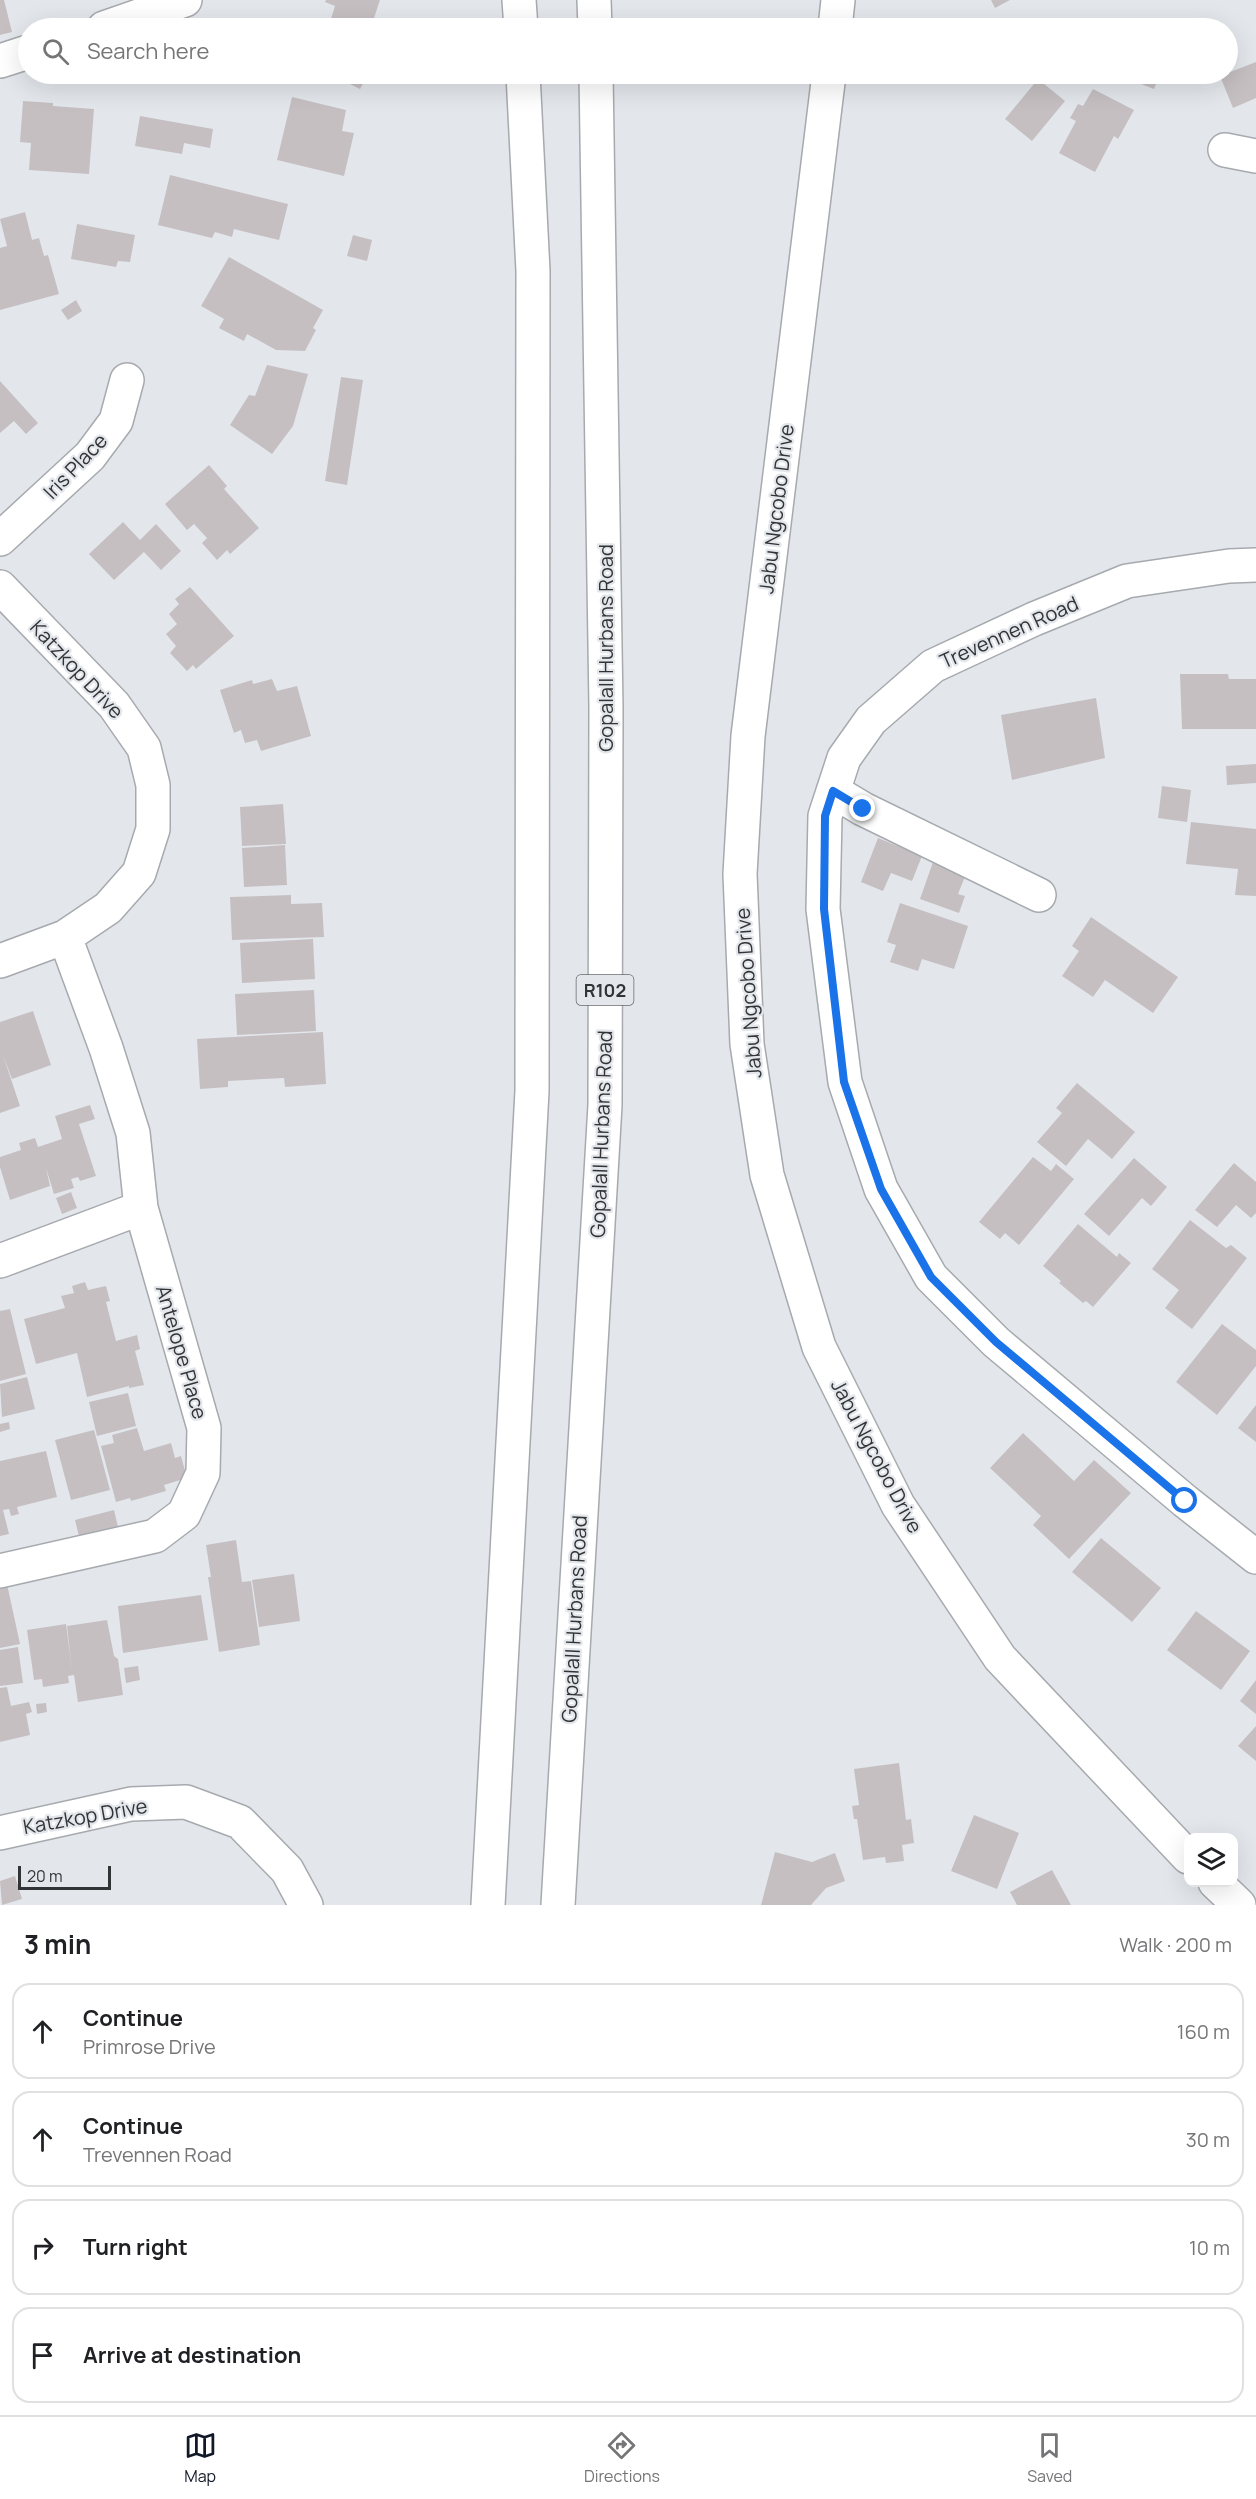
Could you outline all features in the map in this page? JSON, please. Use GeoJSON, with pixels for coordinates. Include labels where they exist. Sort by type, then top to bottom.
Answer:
{"type":"FeatureCollection","features":[{"type":"Feature","properties":{"kind":"main road"},"geometry":{"type":"LineString","coordinates":[[133,18],[185,0]]}},
{"type":"Feature","properties":{"kind":"main road"},"geometry":{"type":"LineString","coordinates":[[519,0],[520,18]]}},
{"type":"Feature","properties":{"kind":"main road"},"geometry":{"type":"LineString","coordinates":[[594,0],[595,18]]}},
{"type":"Feature","properties":{"kind":"main road"},"geometry":{"type":"LineString","coordinates":[[836,18],[838,0]]}},
{"type":"Feature","properties":{"kind":"main road"},"geometry":{"type":"LineString","coordinates":[[0,61],[18,55]]}},
{"type":"Feature","properties":{"kind":"main road"},"geometry":{"type":"LineString","coordinates":[[488,1905],[531,1092],[534,705],[533,271],[524,84]]}},
{"type":"Feature","properties":{"kind":"main road","name":"Gopalall Hurbans Road"},"geometry":{"type":"LineString","coordinates":[[558,1905],[605,1105],[606,708],[596,84]]}},
{"type":"Feature","properties":{"kind":"main road","name":"Jabu Ngcobo Drive"},"geometry":{"type":"LineString","coordinates":[[828,84],[748,736],[741,862],[747,1044],[767,1175],[819,1347],[898,1505],[1000,1658],[1184,1853]]}},
{"type":"Feature","properties":{"kind":"main road","name":"Iris Place"},"geometry":{"type":"LineString","coordinates":[[0,539],[90,456],[116,421],[127,380]]}},
{"type":"Feature","properties":{"kind":"main road","name":"Trevennen Road"},"geometry":{"type":"LineString","coordinates":[[1256,565],[1229,566],[1127,581],[1034,619],[933,666],[871,720],[844,758],[825,816],[824,909],[844,1082],[881,1189],[931,1277],[996,1342],[1185,1501],[1256,1557]]}},
{"type":"Feature","properties":{"kind":"main road","name":"Katzkop Drive"},"geometry":{"type":"LineString","coordinates":[[0,587],[114,705],[144,748],[153,785],[153,829],[139,873],[108,908],[65,937],[0,961]]}},
{"type":"Feature","properties":{"kind":"main road"},"geometry":{"type":"LineString","coordinates":[[833,791],[863,809],[1039,895]]}},
{"type":"Feature","properties":{"kind":"main road","name":"Antelope Place"},"geometry":{"type":"LineString","coordinates":[[0,1571],[155,1536],[184,1514],[203,1473],[204,1428],[141,1208],[133,1133],[106,1048],[65,937]]}},
{"type":"Feature","properties":{"kind":"main road"},"geometry":{"type":"LineString","coordinates":[[0,1261],[141,1208]]}},
{"type":"Feature","properties":{"kind":"main road","name":"Katzkop Drive"},"geometry":{"type":"LineString","coordinates":[[0,1833],[130,1804],[186,1802],[240,1822],[287,1870],[306,1905]]}},
{"type":"Feature","properties":{"kind":"main road"},"geometry":{"type":"LineString","coordinates":[[1220,1887],[1239,1905]]}},
{"type":"Feature","properties":{"kind":"building"},"geometry":{"type":"Polygon","coordinates":[[[0,0],[4,0],[12,32],[0,35],[0,0]]]}},
{"type":"Feature","properties":{"kind":"building"},"geometry":{"type":"Polygon","coordinates":[[[326,0],[380,0],[374,18],[331,18],[335,6],[325,2],[326,0]]]}},
{"type":"Feature","properties":{"kind":"building"},"geometry":{"type":"Polygon","coordinates":[[[991,0],[1010,0],[995,8],[991,0]]]}},
{"type":"Feature","properties":{"kind":"building"},"geometry":{"type":"Polygon","coordinates":[[[1256,62],[1256,98],[1233,108],[1223,84],[1238,84],[1238,69],[1256,62]]]}},
{"type":"Feature","properties":{"kind":"building"},"geometry":{"type":"Polygon","coordinates":[[[350,84],[363,84],[360,89],[350,84]]]}},
{"type":"Feature","properties":{"kind":"building"},"geometry":{"type":"Polygon","coordinates":[[[1034,84],[1044,84],[1065,101],[1032,141],[1005,119],[1034,84]]]}},
{"type":"Feature","properties":{"kind":"building"},"geometry":{"type":"Polygon","coordinates":[[[1141,84],[1156,84],[1154,89],[1141,84]]]}},
{"type":"Feature","properties":{"kind":"building"},"geometry":{"type":"Polygon","coordinates":[[[1093,89],[1134,110],[1118,139],[1114,136],[1095,172],[1059,153],[1076,121],[1070,118],[1078,104],[1083,106],[1093,89]]]}},
{"type":"Feature","properties":{"kind":"building"},"geometry":{"type":"Polygon","coordinates":[[[292,97],[346,110],[342,131],[354,133],[344,176],[277,160],[292,97]]]}},
{"type":"Feature","properties":{"kind":"building"},"geometry":{"type":"Polygon","coordinates":[[[23,101],[94,109],[89,174],[29,170],[31,143],[20,142],[23,101]]]}},
{"type":"Feature","properties":{"kind":"building"},"geometry":{"type":"Polygon","coordinates":[[[140,116],[213,129],[210,148],[184,143],[182,154],[135,146],[140,116]]]}},
{"type":"Feature","properties":{"kind":"building"},"geometry":{"type":"Polygon","coordinates":[[[170,175],[288,204],[279,240],[234,229],[232,237],[215,232],[212,238],[158,225],[170,175]]]}},
{"type":"Feature","properties":{"kind":"building"},"geometry":{"type":"Polygon","coordinates":[[[25,212],[32,240],[39,238],[44,256],[48,255],[59,294],[0,310],[0,248],[7,246],[0,219],[25,212]]]}},
{"type":"Feature","properties":{"kind":"building"},"geometry":{"type":"Polygon","coordinates":[[[77,224],[135,235],[130,262],[118,261],[116,267],[71,259],[77,224]]]}},
{"type":"Feature","properties":{"kind":"building"},"geometry":{"type":"Polygon","coordinates":[[[353,235],[372,240],[367,261],[347,256],[353,235]]]}},
{"type":"Feature","properties":{"kind":"building"},"geometry":{"type":"Polygon","coordinates":[[[229,257],[323,310],[313,328],[316,330],[305,351],[276,350],[247,334],[244,341],[219,328],[224,319],[201,306],[229,257]]]}},
{"type":"Feature","properties":{"kind":"building"},"geometry":{"type":"Polygon","coordinates":[[[76,300],[82,311],[68,320],[61,310],[76,300]]]}},
{"type":"Feature","properties":{"kind":"building"},"geometry":{"type":"Polygon","coordinates":[[[267,365],[308,374],[293,426],[272,454],[230,425],[249,395],[255,396],[267,365]]]}},
{"type":"Feature","properties":{"kind":"building"},"geometry":{"type":"Polygon","coordinates":[[[341,377],[363,380],[347,485],[325,481],[341,377]]]}},
{"type":"Feature","properties":{"kind":"building"},"geometry":{"type":"Polygon","coordinates":[[[0,381],[38,423],[26,434],[14,421],[0,433],[0,381]]]}},
{"type":"Feature","properties":{"kind":"building"},"geometry":{"type":"Polygon","coordinates":[[[209,465],[227,486],[224,489],[259,528],[230,554],[227,550],[217,560],[202,543],[207,538],[194,524],[187,530],[165,504],[209,465]]]}},
{"type":"Feature","properties":{"kind":"building"},"geometry":{"type":"Polygon","coordinates":[[[123,522],[140,540],[156,524],[181,551],[161,570],[144,552],[114,580],[89,554],[123,522]]]}},
{"type":"Feature","properties":{"kind":"building"},"geometry":{"type":"Polygon","coordinates":[[[190,587],[234,636],[196,669],[193,665],[187,671],[170,653],[176,646],[166,634],[177,624],[169,614],[179,604],[175,599],[190,587]]]}},
{"type":"Feature","properties":{"kind":"building"},"geometry":{"type":"Polygon","coordinates":[[[1180,674],[1228,674],[1229,679],[1256,679],[1256,729],[1182,729],[1180,674]]]}},
{"type":"Feature","properties":{"kind":"building"},"geometry":{"type":"Polygon","coordinates":[[[272,679],[277,691],[297,686],[311,736],[261,751],[257,740],[245,743],[241,730],[234,733],[220,690],[252,680],[253,684],[272,679]]]}},
{"type":"Feature","properties":{"kind":"building"},"geometry":{"type":"Polygon","coordinates":[[[1096,698],[1105,758],[1012,780],[1001,715],[1096,698]]]}},
{"type":"Feature","properties":{"kind":"building"},"geometry":{"type":"Polygon","coordinates":[[[1256,764],[1256,783],[1227,785],[1226,766],[1256,764]]]}},
{"type":"Feature","properties":{"kind":"building"},"geometry":{"type":"Polygon","coordinates":[[[1162,786],[1191,790],[1187,822],[1158,818],[1162,786]]]}},
{"type":"Feature","properties":{"kind":"building"},"geometry":{"type":"Polygon","coordinates":[[[283,804],[286,844],[242,846],[240,807],[283,804]]]}},
{"type":"Feature","properties":{"kind":"building"},"geometry":{"type":"Polygon","coordinates":[[[1191,822],[1256,829],[1256,896],[1235,895],[1238,869],[1186,864],[1191,822]]]}},
{"type":"Feature","properties":{"kind":"building"},"geometry":{"type":"Polygon","coordinates":[[[878,838],[922,856],[912,881],[891,873],[883,891],[861,882],[878,838]]]}},
{"type":"Feature","properties":{"kind":"building"},"geometry":{"type":"Polygon","coordinates":[[[285,845],[287,885],[244,887],[242,848],[285,845]]]}},
{"type":"Feature","properties":{"kind":"building"},"geometry":{"type":"Polygon","coordinates":[[[933,862],[966,874],[958,894],[965,896],[959,913],[920,899],[933,862]]]}},
{"type":"Feature","properties":{"kind":"building"},"geometry":{"type":"Polygon","coordinates":[[[291,895],[291,904],[322,903],[324,937],[232,940],[230,897],[291,895]]]}},
{"type":"Feature","properties":{"kind":"building"},"geometry":{"type":"Polygon","coordinates":[[[900,903],[968,926],[954,969],[922,959],[918,971],[890,962],[896,945],[887,942],[900,903]]]}},
{"type":"Feature","properties":{"kind":"building"},"geometry":{"type":"Polygon","coordinates":[[[1091,917],[1178,977],[1153,1013],[1105,980],[1093,997],[1062,976],[1079,951],[1072,946],[1091,917]]]}},
{"type":"Feature","properties":{"kind":"building"},"geometry":{"type":"Polygon","coordinates":[[[313,939],[315,979],[242,983],[240,943],[313,939]]]}},
{"type":"Feature","properties":{"kind":"building"},"geometry":{"type":"Polygon","coordinates":[[[314,990],[316,1031],[237,1035],[235,994],[314,990]]]}},
{"type":"Feature","properties":{"kind":"building"},"geometry":{"type":"Polygon","coordinates":[[[33,1011],[51,1065],[12,1079],[3,1055],[20,1106],[0,1113],[0,1022],[33,1011]]]}},
{"type":"Feature","properties":{"kind":"building"},"geometry":{"type":"Polygon","coordinates":[[[323,1032],[326,1084],[285,1087],[284,1078],[228,1081],[228,1087],[200,1089],[197,1039],[323,1032]]]}},
{"type":"Feature","properties":{"kind":"building"},"geometry":{"type":"Polygon","coordinates":[[[1077,1083],[1135,1132],[1112,1159],[1088,1139],[1066,1166],[1037,1142],[1062,1113],[1056,1108],[1077,1083]]]}},
{"type":"Feature","properties":{"kind":"building"},"geometry":{"type":"Polygon","coordinates":[[[90,1105],[95,1119],[79,1124],[96,1176],[80,1181],[78,1177],[71,1179],[74,1188],[54,1194],[46,1168],[50,1186],[10,1200],[0,1167],[0,1157],[21,1150],[19,1143],[35,1138],[38,1147],[62,1139],[55,1116],[90,1105]]]}},
{"type":"Feature","properties":{"kind":"building"},"geometry":{"type":"Polygon","coordinates":[[[1033,1157],[1051,1171],[1056,1164],[1074,1179],[1019,1245],[1005,1233],[1000,1239],[979,1222],[1033,1157]]]}},
{"type":"Feature","properties":{"kind":"building"},"geometry":{"type":"Polygon","coordinates":[[[1134,1158],[1167,1187],[1151,1206],[1142,1198],[1109,1236],[1084,1214],[1134,1158]]]}},
{"type":"Feature","properties":{"kind":"building"},"geometry":{"type":"Polygon","coordinates":[[[1234,1163],[1256,1182],[1256,1213],[1251,1218],[1236,1205],[1217,1227],[1195,1210],[1234,1163]]]}},
{"type":"Feature","properties":{"kind":"building"},"geometry":{"type":"Polygon","coordinates":[[[71,1192],[77,1208],[62,1214],[56,1198],[71,1192]]]}},
{"type":"Feature","properties":{"kind":"building"},"geometry":{"type":"Polygon","coordinates":[[[1190,1220],[1226,1248],[1231,1245],[1247,1258],[1192,1329],[1165,1308],[1179,1290],[1152,1269],[1190,1220]]]}},
{"type":"Feature","properties":{"kind":"building"},"geometry":{"type":"Polygon","coordinates":[[[1078,1224],[1117,1257],[1119,1253],[1131,1263],[1093,1307],[1086,1301],[1083,1303],[1043,1266],[1078,1224]]]}},
{"type":"Feature","properties":{"kind":"building"},"geometry":{"type":"Polygon","coordinates":[[[85,1282],[88,1290],[106,1286],[110,1301],[106,1302],[116,1341],[137,1335],[140,1349],[135,1351],[144,1385],[129,1388],[129,1386],[87,1397],[77,1353],[36,1364],[24,1319],[65,1308],[61,1296],[74,1293],[72,1286],[85,1282]]]}},
{"type":"Feature","properties":{"kind":"building"},"geometry":{"type":"Polygon","coordinates":[[[10,1309],[26,1374],[0,1381],[0,1311],[10,1309]]]}},
{"type":"Feature","properties":{"kind":"building"},"geometry":{"type":"Polygon","coordinates":[[[1222,1324],[1256,1350],[1256,1366],[1217,1415],[1176,1382],[1222,1324]]]}},
{"type":"Feature","properties":{"kind":"building"},"geometry":{"type":"Polygon","coordinates":[[[27,1377],[35,1409],[2,1417],[0,1384],[27,1377]]]}},
{"type":"Feature","properties":{"kind":"building"},"geometry":{"type":"Polygon","coordinates":[[[128,1393],[136,1426],[97,1436],[89,1402],[128,1393]]]}},
{"type":"Feature","properties":{"kind":"building"},"geometry":{"type":"Polygon","coordinates":[[[1256,1405],[1256,1442],[1238,1428],[1256,1405]]]}},
{"type":"Feature","properties":{"kind":"building"},"geometry":{"type":"Polygon","coordinates":[[[9,1422],[10,1429],[0,1432],[0,1424],[9,1422]]]}},
{"type":"Feature","properties":{"kind":"building"},"geometry":{"type":"Polygon","coordinates":[[[137,1428],[144,1451],[171,1443],[175,1458],[181,1456],[187,1478],[164,1485],[166,1491],[131,1501],[130,1498],[116,1502],[101,1446],[114,1443],[112,1435],[137,1428]]]}},
{"type":"Feature","properties":{"kind":"building"},"geometry":{"type":"Polygon","coordinates":[[[94,1430],[110,1490],[71,1500],[55,1440],[94,1430]]]}},
{"type":"Feature","properties":{"kind":"building"},"geometry":{"type":"Polygon","coordinates":[[[1023,1433],[1074,1481],[1094,1460],[1131,1493],[1069,1559],[1033,1525],[1041,1516],[990,1468],[1023,1433]]]}},
{"type":"Feature","properties":{"kind":"building"},"geometry":{"type":"Polygon","coordinates":[[[46,1451],[57,1497],[17,1507],[19,1514],[11,1516],[9,1509],[3,1510],[9,1534],[0,1536],[0,1461],[46,1451]]]}},
{"type":"Feature","properties":{"kind":"building"},"geometry":{"type":"Polygon","coordinates":[[[114,1510],[119,1531],[80,1540],[75,1520],[114,1510]]]}},
{"type":"Feature","properties":{"kind":"building"},"geometry":{"type":"Polygon","coordinates":[[[1101,1538],[1161,1588],[1132,1622],[1072,1572],[1101,1538]]]}},
{"type":"Feature","properties":{"kind":"building"},"geometry":{"type":"Polygon","coordinates":[[[236,1540],[242,1582],[251,1581],[260,1645],[219,1652],[208,1577],[211,1577],[206,1545],[236,1540]]]}},
{"type":"Feature","properties":{"kind":"building"},"geometry":{"type":"Polygon","coordinates":[[[294,1574],[300,1621],[259,1627],[252,1580],[294,1574]]]}},
{"type":"Feature","properties":{"kind":"building"},"geometry":{"type":"Polygon","coordinates":[[[7,1584],[20,1644],[0,1648],[0,1586],[7,1584]]]}},
{"type":"Feature","properties":{"kind":"building"},"geometry":{"type":"Polygon","coordinates":[[[201,1595],[208,1640],[123,1653],[118,1606],[201,1595]]]}},
{"type":"Feature","properties":{"kind":"building"},"geometry":{"type":"Polygon","coordinates":[[[1196,1611],[1250,1651],[1221,1690],[1167,1650],[1196,1611]]]}},
{"type":"Feature","properties":{"kind":"building"},"geometry":{"type":"Polygon","coordinates":[[[107,1620],[114,1656],[118,1659],[123,1695],[78,1702],[74,1675],[68,1676],[69,1683],[43,1687],[42,1679],[34,1680],[27,1630],[66,1624],[72,1670],[67,1626],[107,1620]]]}},
{"type":"Feature","properties":{"kind":"building"},"geometry":{"type":"Polygon","coordinates":[[[18,1647],[23,1683],[0,1686],[0,1650],[18,1647]]]}},
{"type":"Feature","properties":{"kind":"building"},"geometry":{"type":"Polygon","coordinates":[[[138,1666],[140,1680],[126,1683],[124,1668],[138,1666]]]}},
{"type":"Feature","properties":{"kind":"building"},"geometry":{"type":"Polygon","coordinates":[[[1256,1680],[1256,1714],[1240,1701],[1256,1680]]]}},
{"type":"Feature","properties":{"kind":"building"},"geometry":{"type":"Polygon","coordinates":[[[7,1687],[11,1706],[29,1702],[32,1712],[26,1714],[30,1735],[0,1742],[0,1688],[7,1687]]]}},
{"type":"Feature","properties":{"kind":"building"},"geometry":{"type":"Polygon","coordinates":[[[46,1703],[47,1712],[37,1714],[36,1704],[46,1703]]]}},
{"type":"Feature","properties":{"kind":"building"},"geometry":{"type":"Polygon","coordinates":[[[1256,1726],[1256,1761],[1238,1746],[1256,1726]]]}},
{"type":"Feature","properties":{"kind":"building"},"geometry":{"type":"Polygon","coordinates":[[[899,1763],[906,1820],[911,1819],[914,1843],[902,1845],[904,1861],[886,1863],[885,1857],[863,1860],[857,1819],[854,1819],[852,1806],[859,1805],[854,1769],[899,1763]]]}},
{"type":"Feature","properties":{"kind":"building"},"geometry":{"type":"Polygon","coordinates":[[[974,1815],[1019,1833],[997,1889],[951,1871],[974,1815]]]}},
{"type":"Feature","properties":{"kind":"building"},"geometry":{"type":"Polygon","coordinates":[[[775,1852],[812,1862],[835,1853],[845,1881],[826,1888],[811,1905],[761,1905],[775,1852]]]}},
{"type":"Feature","properties":{"kind":"building"},"geometry":{"type":"Polygon","coordinates":[[[1052,1870],[1071,1905],[1017,1905],[1010,1892],[1052,1870]]]}},
{"type":"Feature","properties":{"kind":"building"},"geometry":{"type":"Polygon","coordinates":[[[15,1876],[22,1899],[2,1905],[0,1881],[15,1876]]]}},
{"type":"Feature","properties":{"kind":"route"},"geometry":{"type":"LineString","coordinates":[[863,809],[833,791],[825,816],[824,909],[844,1082],[881,1189],[931,1277],[996,1342],[1185,1501]]}}]}
